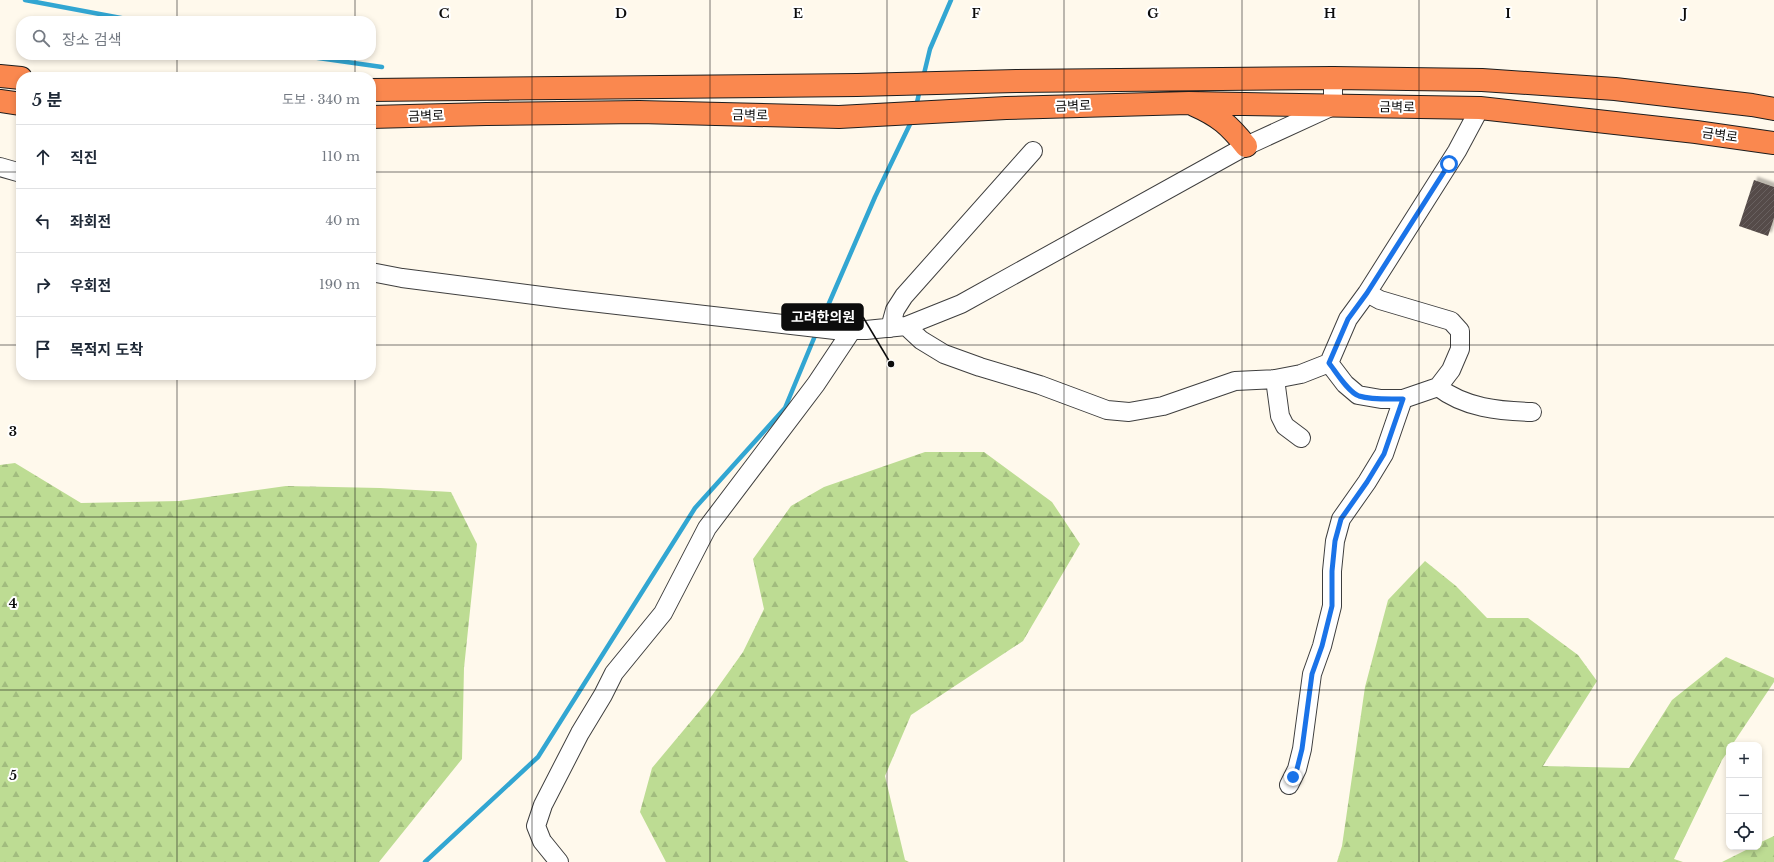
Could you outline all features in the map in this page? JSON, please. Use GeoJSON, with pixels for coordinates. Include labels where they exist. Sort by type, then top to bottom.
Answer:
{"type":"FeatureCollection","features":[{"type":"Feature","properties":{"kind":"highway"},"geometry":{"type":"LineString","coordinates":[[0,76],[16,78]]}},
{"type":"Feature","properties":{"kind":"highway","name":"금벽로"},"geometry":{"type":"LineString","coordinates":[[376,90],[1333,78],[1482,80],[1615,89],[1752,105],[1774,110]]}},
{"type":"Feature","properties":{"kind":"highway"},"geometry":{"type":"LineString","coordinates":[[0,101],[16,103]]}},
{"type":"Feature","properties":{"kind":"highway"},"geometry":{"type":"LineString","coordinates":[[1189,103],[1213,113],[1232,129],[1246,146]]}},
{"type":"Feature","properties":{"kind":"highway","name":"금벽로"},"geometry":{"type":"LineString","coordinates":[[376,118],[486,114],[638,112],[839,117],[1006,108],[1189,103],[1480,108],[1696,132],[1774,143]]}},
{"type":"Feature","properties":{"kind":"street"},"geometry":{"type":"LineString","coordinates":[[376,273],[402,278],[565,299],[791,325],[843,330],[898,327],[961,304],[1246,146],[1333,106],[1333,78]]}},
{"type":"Feature","properties":{"kind":"street"},"geometry":{"type":"LineString","coordinates":[[898,327],[944,354],[980,368],[1040,385],[1107,410],[1129,412],[1163,406],[1235,381],[1275,379],[1301,374],[1329,363],[1348,319],[1367,293],[1457,151],[1480,108]]}},
{"type":"Feature","properties":{"kind":"street"},"geometry":{"type":"LineString","coordinates":[[898,327],[895,310],[904,296],[1034,151]]}},
{"type":"Feature","properties":{"kind":"street"},"geometry":{"type":"LineString","coordinates":[[0,166],[16,171]]}},
{"type":"Feature","properties":{"kind":"street"},"geometry":{"type":"LineString","coordinates":[[1329,363],[1345,384],[1358,395],[1381,399],[1403,399],[1438,387],[1451,370],[1460,349],[1460,331],[1451,321],[1380,300],[1367,293]]}},
{"type":"Feature","properties":{"kind":"street"},"geometry":{"type":"LineString","coordinates":[[559,862],[542,841],[536,826],[543,805],[580,733],[603,695],[614,673],[663,613],[707,528],[816,384],[843,330]]}},
{"type":"Feature","properties":{"kind":"street"},"geometry":{"type":"LineString","coordinates":[[1275,379],[1280,416],[1285,426],[1301,438]]}},
{"type":"Feature","properties":{"kind":"street"},"geometry":{"type":"LineString","coordinates":[[1438,387],[1468,404],[1503,411],[1532,412]]}},
{"type":"Feature","properties":{"kind":"street"},"geometry":{"type":"LineString","coordinates":[[1289,785],[1297,769],[1302,749],[1312,674],[1322,646],[1332,606],[1332,571],[1335,541],[1341,519],[1367,482],[1384,454],[1403,399]]}},
{"type":"Feature","properties":{"kind":"green space"},"geometry":{"type":"Polygon","coordinates":[[[925,452],[984,452],[1052,502],[1080,544],[1023,641],[911,715],[885,776],[905,860],[909,862],[666,862],[640,812],[652,768],[708,701],[743,652],[764,609],[753,559],[791,506],[824,487],[925,452]]]}},
{"type":"Feature","properties":{"kind":"green space"},"geometry":{"type":"Polygon","coordinates":[[[15,463],[81,503],[179,501],[286,486],[380,488],[451,492],[477,544],[464,668],[462,759],[379,862],[0,862],[0,465],[15,463]]]}},
{"type":"Feature","properties":{"kind":"green space"},"geometry":{"type":"Polygon","coordinates":[[[1425,561],[1456,586],[1487,618],[1528,618],[1578,655],[1597,681],[1543,766],[1629,768],[1672,700],[1726,657],[1774,678],[1774,682],[1734,742],[1726,742],[1726,754],[1674,859],[1683,862],[1337,862],[1342,846],[1365,687],[1388,600],[1425,561]]]}},
{"type":"Feature","properties":{"kind":"green space"},"geometry":{"type":"Polygon","coordinates":[[[1774,836],[1774,862],[1722,862],[1746,850],[1762,850],[1762,842],[1774,836]]]}},
{"type":"Feature","properties":{"kind":"building"},"geometry":{"type":"Polygon","coordinates":[[[1754,180],[1774,187],[1774,218],[1768,236],[1739,226],[1754,180]]]}},
{"type":"Feature","properties":{"kind":"waterway"},"geometry":{"type":"LineString","coordinates":[[25,0],[110,16]]}},
{"type":"Feature","properties":{"kind":"waterway"},"geometry":{"type":"LineString","coordinates":[[923,78],[930,49],[951,0]]}},
{"type":"Feature","properties":{"kind":"waterway"},"geometry":{"type":"LineString","coordinates":[[332,60],[382,67]]}},
{"type":"Feature","properties":{"kind":"waterway"},"geometry":{"type":"LineString","coordinates":[[916,107],[920,89]]}},
{"type":"Feature","properties":{"kind":"waterway"},"geometry":{"type":"LineString","coordinates":[[820,324],[875,197],[912,120]]}},
{"type":"Feature","properties":{"kind":"waterway"},"geometry":{"type":"LineString","coordinates":[[425,862],[538,757],[695,508],[785,408],[817,331]]}},
{"type":"Feature","properties":{"kind":"place","name":"고려한의원"},"geometry":{"type":"Point","coordinates":[891,364]}},
{"type":"Feature","properties":{"kind":"route"},"geometry":{"type":"LineString","coordinates":[[1293,777],[1297,769],[1302,749],[1312,674],[1322,646],[1332,606],[1332,571],[1335,541],[1341,519],[1367,482],[1384,454],[1403,399],[1381,399],[1358,395],[1345,384],[1329,363],[1348,319],[1367,293],[1449,164]]}}]}
